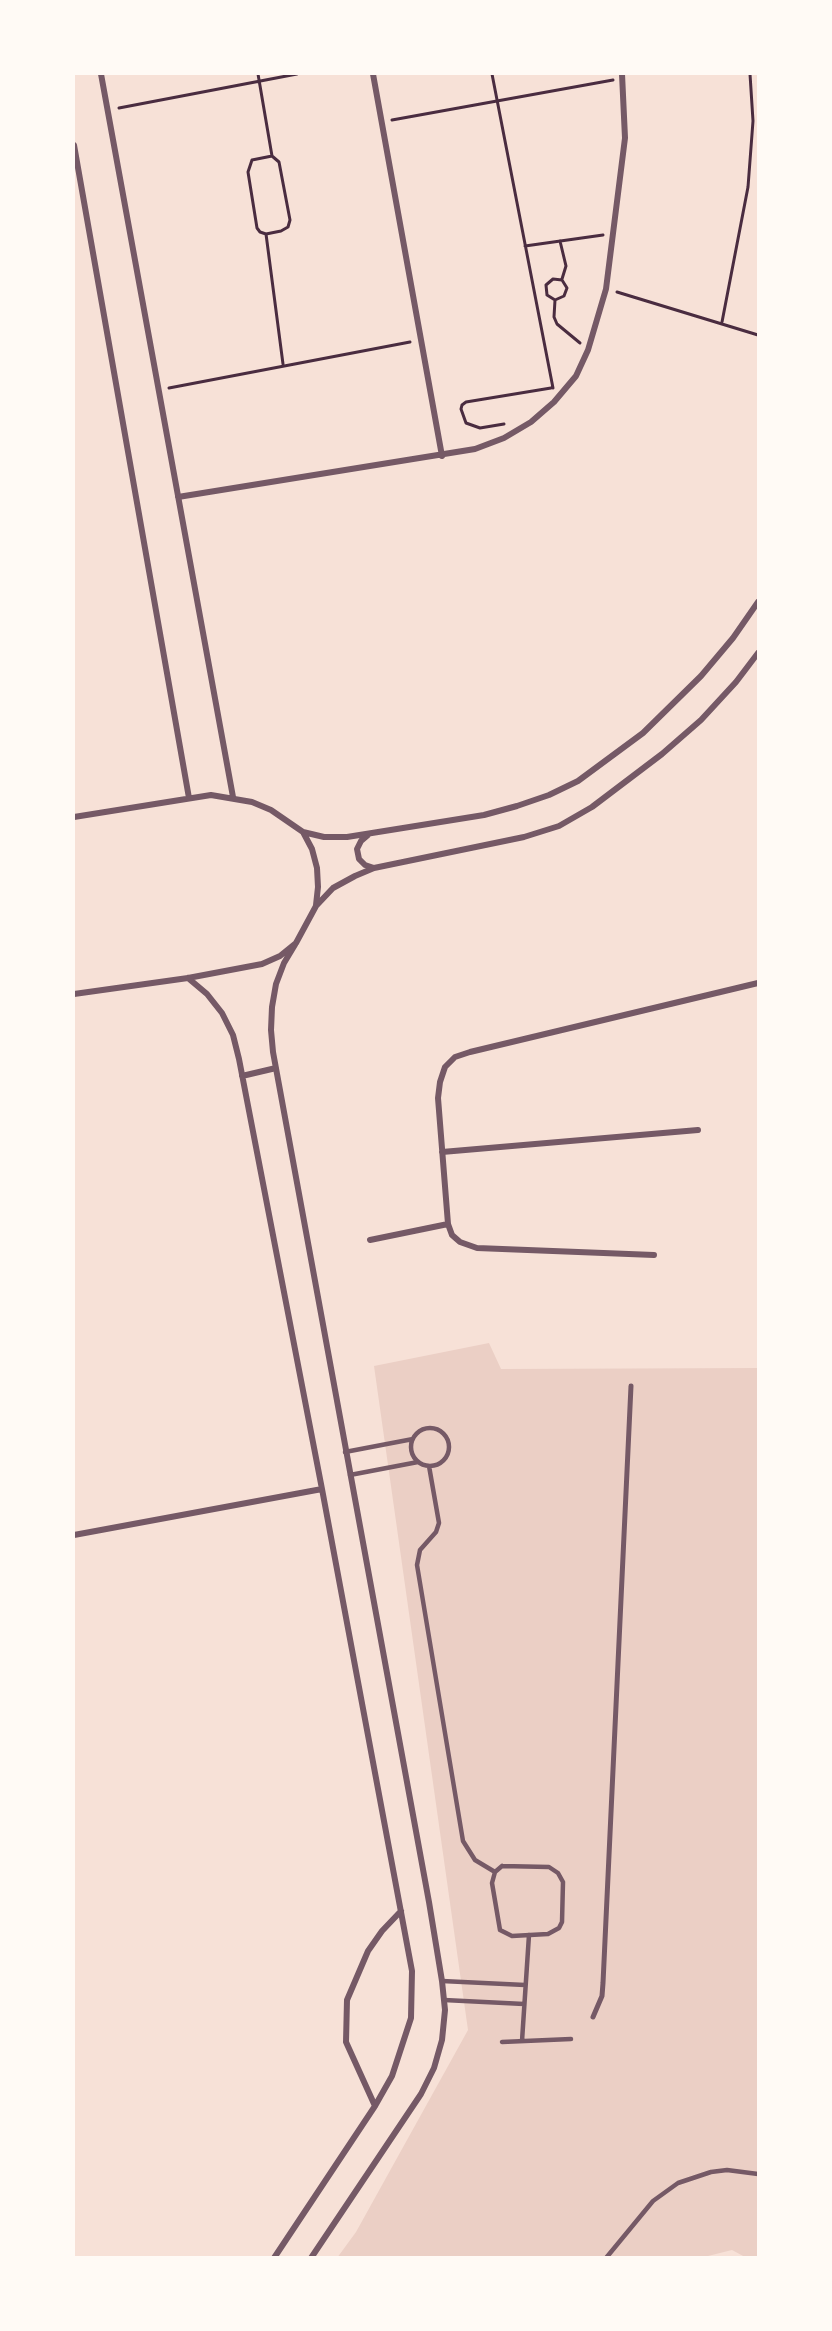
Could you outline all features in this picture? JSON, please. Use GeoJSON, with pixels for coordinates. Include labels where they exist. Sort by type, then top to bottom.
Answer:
{"type":"FeatureCollection","features":[{"type":"Feature","properties":{"kind":"street"},"geometry":{"type":"LineString","coordinates":[[101,74],[233,797]]}},
{"type":"Feature","properties":{"kind":"street"},"geometry":{"type":"LineString","coordinates":[[373,74],[442,456]]}},
{"type":"Feature","properties":{"kind":"street"},"geometry":{"type":"LineString","coordinates":[[178,497],[475,449],[504,438],[531,422],[554,402],[576,376],[588,350],[606,289],[625,138],[622,76]]}},
{"type":"Feature","properties":{"kind":"street"},"geometry":{"type":"LineString","coordinates":[[74,145],[189,798]]}},
{"type":"Feature","properties":{"kind":"street"},"geometry":{"type":"LineString","coordinates":[[74,818],[211,795],[252,802],[271,810],[303,832],[324,837],[368,835],[495,812],[549,795],[578,781],[635,739],[673,706],[733,638],[759,602]]}},
{"type":"Feature","properties":{"kind":"street"},"geometry":{"type":"LineString","coordinates":[[311,2258],[421,2094],[434,2068],[442,2040],[444,2000],[276,1068],[271,1030],[276,984],[284,963],[316,906],[333,888],[374,868],[506,841],[559,826],[592,807],[662,754],[700,720],[759,654]]}},
{"type":"Feature","properties":{"kind":"street"},"geometry":{"type":"LineString","coordinates":[[303,832],[312,849],[317,868],[316,906]]}},
{"type":"Feature","properties":{"kind":"street"},"geometry":{"type":"LineString","coordinates":[[368,835],[357,849],[359,859],[374,868]]}},
{"type":"Feature","properties":{"kind":"street"},"geometry":{"type":"LineString","coordinates":[[74,994],[188,978],[262,964],[280,956],[296,943]]}},
{"type":"Feature","properties":{"kind":"street"},"geometry":{"type":"LineString","coordinates":[[188,978],[207,994],[222,1013],[233,1035],[322,1489],[412,1971],[411,2018],[392,2076],[375,2106],[274,2258]]}},
{"type":"Feature","properties":{"kind":"street"},"geometry":{"type":"LineString","coordinates":[[654,1255],[477,1248],[460,1242],[452,1235],[448,1224],[438,1098],[440,1082],[446,1067],[455,1057],[759,983]]}},
{"type":"Feature","properties":{"kind":"street"},"geometry":{"type":"LineString","coordinates":[[242,1076],[276,1068]]}},
{"type":"Feature","properties":{"kind":"street"},"geometry":{"type":"LineString","coordinates":[[442,1152],[698,1130]]}},
{"type":"Feature","properties":{"kind":"street"},"geometry":{"type":"LineString","coordinates":[[370,1240],[448,1224]]}},
{"type":"Feature","properties":{"kind":"street"},"geometry":{"type":"LineString","coordinates":[[593,2017],[602,1996],[603,1983],[631,1386]]}},
{"type":"Feature","properties":{"kind":"street"},"geometry":{"type":"LineString","coordinates":[[74,1535],[322,1489]]}},
{"type":"Feature","properties":{"kind":"street"},"geometry":{"type":"LineString","coordinates":[[375,2106],[346,2042],[347,2000],[368,1950],[401,1911]]}},
{"type":"Feature","properties":{"kind":"lane"},"geometry":{"type":"LineString","coordinates":[[350,1475],[418,1462],[429,1466],[441,1463],[448,1453],[447,1440],[444,1435],[439,1431],[428,1429],[416,1434],[411,1452],[418,1462]]}},
{"type":"Feature","properties":{"kind":"lane"},"geometry":{"type":"LineString","coordinates":[[345,1452],[413,1439]]}},
{"type":"Feature","properties":{"kind":"lane"},"geometry":{"type":"LineString","coordinates":[[429,1466],[439,1523],[436,1532],[420,1550],[417,1557],[419,1577],[462,1841],[475,1860],[495,1872]]}},
{"type":"Feature","properties":{"kind":"lane"},"geometry":{"type":"LineString","coordinates":[[502,1866],[549,1868],[561,1877],[563,1882],[562,1922],[559,1928],[548,1934],[529,1935],[512,1936],[500,1930],[492,1883],[495,1872],[502,1866]]}},
{"type":"Feature","properties":{"kind":"lane"},"geometry":{"type":"LineString","coordinates":[[522,2041],[529,1935]]}},
{"type":"Feature","properties":{"kind":"lane"},"geometry":{"type":"LineString","coordinates":[[442,1981],[525,1985]]}},
{"type":"Feature","properties":{"kind":"lane"},"geometry":{"type":"LineString","coordinates":[[444,2000],[524,2004]]}},
{"type":"Feature","properties":{"kind":"lane"},"geometry":{"type":"LineString","coordinates":[[502,2042],[571,2039]]}},
{"type":"Feature","properties":{"kind":"lane"},"geometry":{"type":"LineString","coordinates":[[606,2258],[653,2201],[678,2183],[702,2174],[727,2170],[759,2174]]}},
{"type":"Feature","properties":{"kind":"path"},"geometry":{"type":"LineString","coordinates":[[258,74],[272,156],[279,162],[290,220],[288,227],[266,234],[257,228],[248,172],[252,160],[272,156]]}},
{"type":"Feature","properties":{"kind":"path"},"geometry":{"type":"LineString","coordinates":[[108,110],[297,74]]}},
{"type":"Feature","properties":{"kind":"path"},"geometry":{"type":"LineString","coordinates":[[492,74],[554,402]]}},
{"type":"Feature","properties":{"kind":"path"},"geometry":{"type":"LineString","coordinates":[[722,322],[748,187],[753,121],[750,74]]}},
{"type":"Feature","properties":{"kind":"path"},"geometry":{"type":"LineString","coordinates":[[381,122],[622,76]]}},
{"type":"Feature","properties":{"kind":"path"},"geometry":{"type":"LineString","coordinates":[[525,246],[614,233]]}},
{"type":"Feature","properties":{"kind":"path"},"geometry":{"type":"LineString","coordinates":[[266,234],[283,364]]}},
{"type":"Feature","properties":{"kind":"path"},"geometry":{"type":"LineString","coordinates":[[560,241],[566,266],[566,273],[562,280]]}},
{"type":"Feature","properties":{"kind":"path"},"geometry":{"type":"LineString","coordinates":[[555,300],[547,295],[546,285],[553,279],[562,280]]}},
{"type":"Feature","properties":{"kind":"path"},"geometry":{"type":"LineString","coordinates":[[555,300],[564,296],[567,288],[562,280]]}},
{"type":"Feature","properties":{"kind":"path"},"geometry":{"type":"LineString","coordinates":[[606,289],[759,335]]}},
{"type":"Feature","properties":{"kind":"path"},"geometry":{"type":"LineString","coordinates":[[555,300],[554,316],[557,324],[588,350]]}},
{"type":"Feature","properties":{"kind":"path"},"geometry":{"type":"LineString","coordinates":[[159,390],[283,364],[421,340]]}},
{"type":"Feature","properties":{"kind":"path"},"geometry":{"type":"LineString","coordinates":[[512,422],[480,428],[466,423],[461,409],[466,402],[553,388]]}},
{"type":"Feature","properties":{"kind":"shaded area"},"geometry":{"type":"Polygon","coordinates":[[[489,1343],[501,1369],[758,1368],[758,2257],[745,2257],[732,2250],[700,2258],[337,2258],[356,2232],[468,2030],[374,1366],[489,1343]]]}}]}
